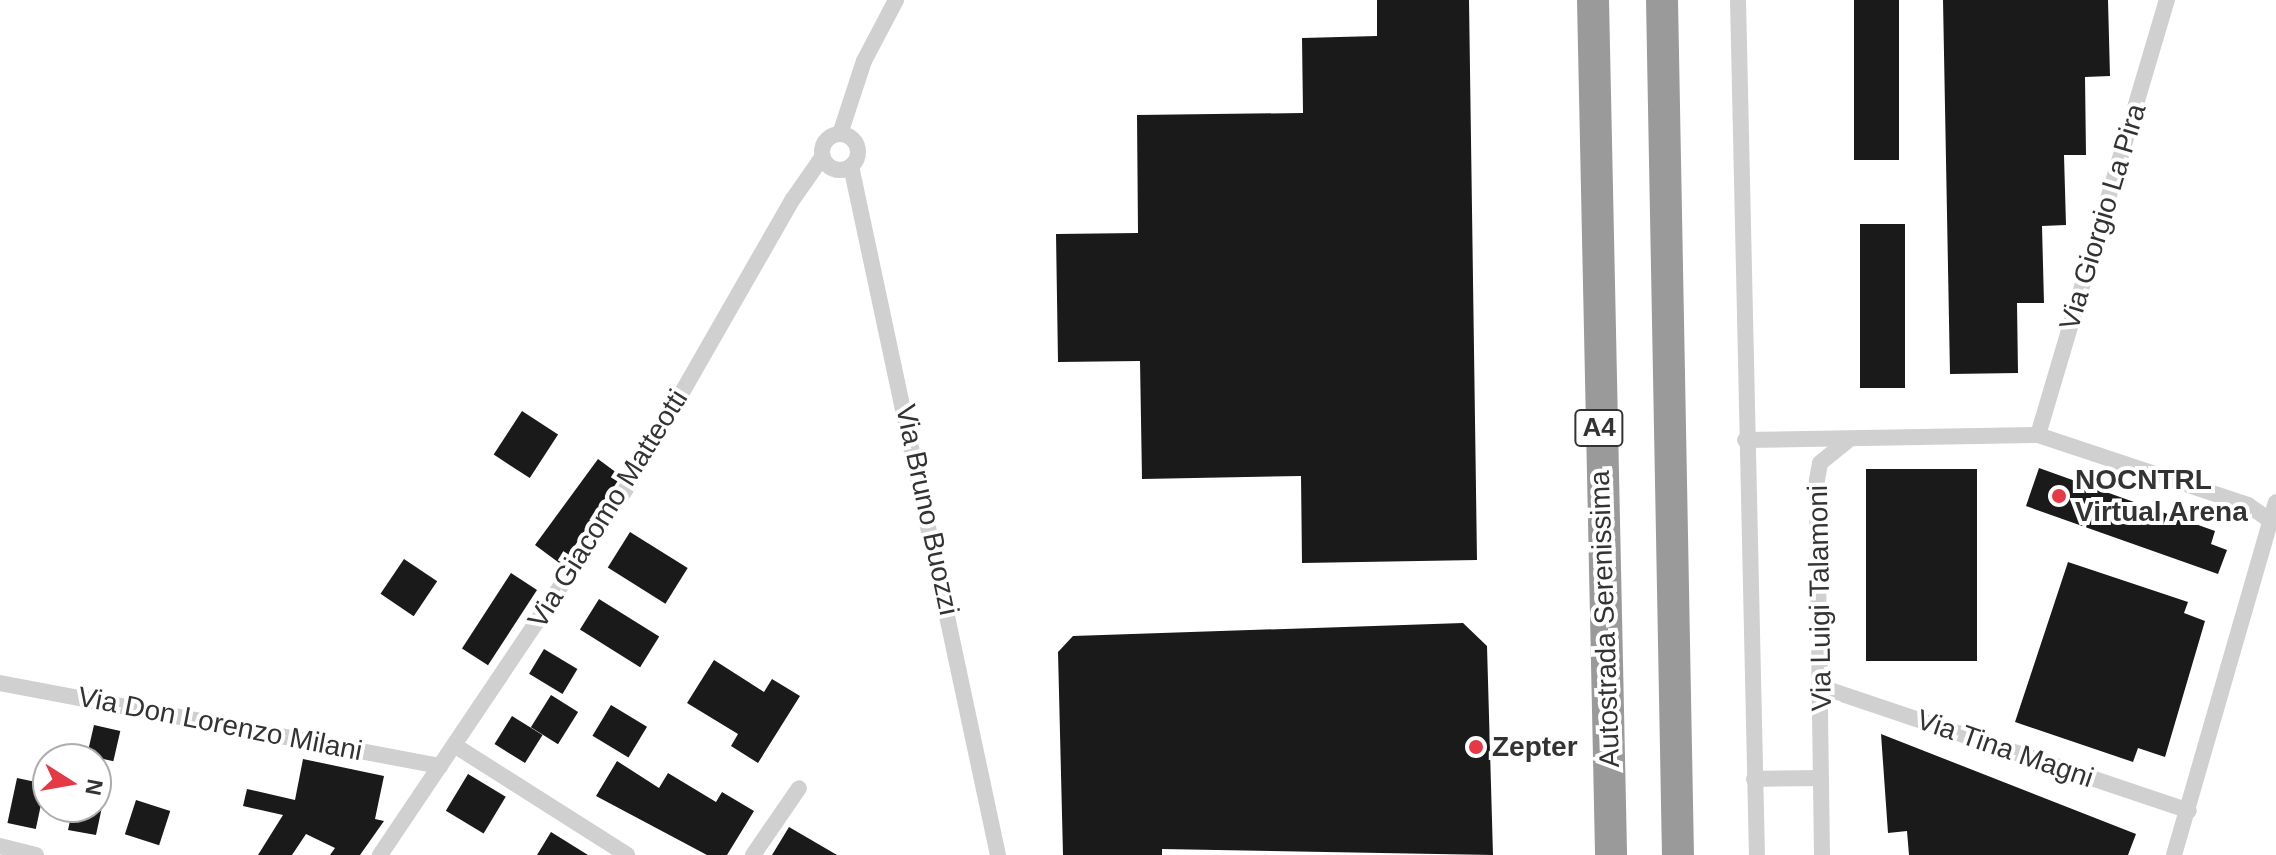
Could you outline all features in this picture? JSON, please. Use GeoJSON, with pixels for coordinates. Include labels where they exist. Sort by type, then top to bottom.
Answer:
{"type":"FeatureCollection","features":[{"type":"Feature","properties":{"kind":"highway","name":"Autostrada Serenissima"},"geometry":{"type":"LineString","coordinates":[[1593,0],[1611,855]]}},
{"type":"Feature","properties":{"kind":"highway"},"geometry":{"type":"LineString","coordinates":[[1662,0],[1678,855]]}},
{"type":"Feature","properties":{"kind":"street","name":"Via Giacomo Matteotti"},"geometry":{"type":"LineString","coordinates":[[380,855],[629,485],[800,187],[823,156],[827,140],[840,134],[864,61],[896,0]]}},
{"type":"Feature","properties":{"kind":"street"},"geometry":{"type":"LineString","coordinates":[[1738,0],[1745,440],[1757,855]]}},
{"type":"Feature","properties":{"kind":"street","name":"Via Giorgio La Pira"},"geometry":{"type":"LineString","coordinates":[[2038,435],[2167,0]]}},
{"type":"Feature","properties":{"kind":"street"},"geometry":{"type":"LineString","coordinates":[[823,156],[835,169],[851,166],[857,145],[840,134]]}},
{"type":"Feature","properties":{"kind":"street","name":"Via Bruno Buozzi"},"geometry":{"type":"LineString","coordinates":[[851,166],[998,855]]}},
{"type":"Feature","properties":{"kind":"street"},"geometry":{"type":"LineString","coordinates":[[1745,440],[2038,435],[2248,505],[2268,519]]}},
{"type":"Feature","properties":{"kind":"street","name":"Via Luigi Talamoni"},"geometry":{"type":"LineString","coordinates":[[1822,855],[1817,480],[1820,463],[1849,440]]}},
{"type":"Feature","properties":{"kind":"street"},"geometry":{"type":"LineString","coordinates":[[2174,855],[2265,546],[2268,519],[2276,502]]}},
{"type":"Feature","properties":{"kind":"street","name":"Via Don Lorenzo Milani"},"geometry":{"type":"LineString","coordinates":[[0,683],[440,766]]}},
{"type":"Feature","properties":{"kind":"street","name":"Via Tina Magni"},"geometry":{"type":"LineString","coordinates":[[1821,687],[2189,811]]}},
{"type":"Feature","properties":{"kind":"street"},"geometry":{"type":"LineString","coordinates":[[454,745],[627,855]]}},
{"type":"Feature","properties":{"kind":"street"},"geometry":{"type":"LineString","coordinates":[[1754,779],[1821,778]]}},
{"type":"Feature","properties":{"kind":"street"},"geometry":{"type":"LineString","coordinates":[[753,855],[799,788]]}},
{"type":"Feature","properties":{"kind":"street"},"geometry":{"type":"LineString","coordinates":[[0,846],[36,855]]}},
{"type":"Feature","properties":{"kind":"building"},"geometry":{"type":"Polygon","coordinates":[[[1377,0],[1469,0],[1477,560],[1302,563],[1301,476],[1142,479],[1140,361],[1058,362],[1056,234],[1138,233],[1137,115],[1303,113],[1302,38],[1377,36],[1377,0]]]}},
{"type":"Feature","properties":{"kind":"building"},"geometry":{"type":"Polygon","coordinates":[[[1854,0],[1899,0],[1899,160],[1854,160],[1854,0]]]}},
{"type":"Feature","properties":{"kind":"building"},"geometry":{"type":"Polygon","coordinates":[[[1943,0],[2108,0],[2110,76],[2085,77],[2086,155],[2064,155],[2066,225],[2042,226],[2044,303],[2017,303],[2018,373],[1950,374],[1943,0]]]}},
{"type":"Feature","properties":{"kind":"building"},"geometry":{"type":"Polygon","coordinates":[[[1860,224],[1905,224],[1905,388],[1860,388],[1860,224]]]}},
{"type":"Feature","properties":{"kind":"building"},"geometry":{"type":"Polygon","coordinates":[[[522,411],[558,434],[530,478],[494,455],[522,411]]]}},
{"type":"Feature","properties":{"kind":"building"},"geometry":{"type":"Polygon","coordinates":[[[598,459],[621,476],[562,565],[535,545],[598,459]]]}},
{"type":"Feature","properties":{"kind":"building"},"geometry":{"type":"Polygon","coordinates":[[[2039,468],[2215,531],[2211,544],[2227,550],[2218,574],[2026,506],[2039,468]]]}},
{"type":"Feature","properties":{"kind":"building"},"geometry":{"type":"Polygon","coordinates":[[[1866,469],[1977,469],[1977,661],[1866,661],[1866,469]]]}},
{"type":"Feature","properties":{"kind":"building"},"geometry":{"type":"Polygon","coordinates":[[[630,532],[688,568],[665,604],[608,568],[630,532]]]}},
{"type":"Feature","properties":{"kind":"building"},"geometry":{"type":"Polygon","coordinates":[[[404,559],[437,581],[414,616],[381,594],[404,559]]]}},
{"type":"Feature","properties":{"kind":"building"},"geometry":{"type":"Polygon","coordinates":[[[2068,562],[2188,602],[2184,613],[2205,621],[2165,757],[2138,748],[2133,762],[2015,722],[2068,562]]]}},
{"type":"Feature","properties":{"kind":"building"},"geometry":{"type":"Polygon","coordinates":[[[511,573],[537,590],[488,665],[462,648],[511,573]]]}},
{"type":"Feature","properties":{"kind":"building"},"geometry":{"type":"Polygon","coordinates":[[[599,599],[659,637],[640,667],[580,630],[599,599]]]}},
{"type":"Feature","properties":{"kind":"building"},"geometry":{"type":"Polygon","coordinates":[[[1463,623],[1487,646],[1493,855],[1162,849],[1162,855],[1063,855],[1058,652],[1073,636],[1463,623]]]}},
{"type":"Feature","properties":{"kind":"building"},"geometry":{"type":"Polygon","coordinates":[[[544,649],[577,669],[562,694],[529,674],[544,649]]]}},
{"type":"Feature","properties":{"kind":"building"},"geometry":{"type":"Polygon","coordinates":[[[714,660],[764,692],[772,679],[800,696],[758,763],[731,746],[738,734],[687,703],[714,660]]]}},
{"type":"Feature","properties":{"kind":"building"},"geometry":{"type":"Polygon","coordinates":[[[551,695],[578,712],[558,744],[531,727],[551,695]]]}},
{"type":"Feature","properties":{"kind":"building"},"geometry":{"type":"Polygon","coordinates":[[[611,705],[647,727],[628,757],[592,736],[611,705]]]}},
{"type":"Feature","properties":{"kind":"building"},"geometry":{"type":"Polygon","coordinates":[[[512,716],[543,735],[525,763],[495,744],[512,716]]]}},
{"type":"Feature","properties":{"kind":"building"},"geometry":{"type":"Polygon","coordinates":[[[94,725],[120,731],[113,761],[112,743],[90,743],[94,725]]]}},
{"type":"Feature","properties":{"kind":"building"},"geometry":{"type":"Polygon","coordinates":[[[1881,734],[2136,834],[2128,855],[1909,855],[1907,831],[1888,833],[1881,734]]]}},
{"type":"Feature","properties":{"kind":"building"},"geometry":{"type":"Polygon","coordinates":[[[303,759],[384,776],[375,819],[384,821],[360,855],[330,855],[335,848],[306,834],[292,855],[258,855],[283,815],[243,806],[247,789],[295,800],[303,759]]]}},
{"type":"Feature","properties":{"kind":"building"},"geometry":{"type":"Polygon","coordinates":[[[617,761],[659,788],[668,773],[716,802],[722,792],[754,811],[727,855],[707,855],[596,796],[617,761]]]}},
{"type":"Feature","properties":{"kind":"building"},"geometry":{"type":"Polygon","coordinates":[[[468,774],[506,797],[484,834],[446,811],[468,774]]]}},
{"type":"Feature","properties":{"kind":"building"},"geometry":{"type":"Polygon","coordinates":[[[17,778],[32,781],[32,823],[37,823],[36,829],[7,823],[17,778]]]}},
{"type":"Feature","properties":{"kind":"building"},"geometry":{"type":"Polygon","coordinates":[[[136,800],[170,811],[159,845],[125,834],[136,800]]]}},
{"type":"Feature","properties":{"kind":"building"},"geometry":{"type":"Polygon","coordinates":[[[70,823],[99,823],[96,835],[68,830],[70,823]]]}},
{"type":"Feature","properties":{"kind":"building"},"geometry":{"type":"Polygon","coordinates":[[[789,827],[837,855],[772,855],[789,827]]]}},
{"type":"Feature","properties":{"kind":"building"},"geometry":{"type":"Polygon","coordinates":[[[551,832],[588,855],[537,855],[551,832]]]}},
{"type":"Feature","properties":{"kind":"place","name":"NOCNTRL Virtual Arena"},"geometry":{"type":"Point","coordinates":[2059,496]}},
{"type":"Feature","properties":{"kind":"place","name":"Zepter"},"geometry":{"type":"Point","coordinates":[1476,747]}}]}
